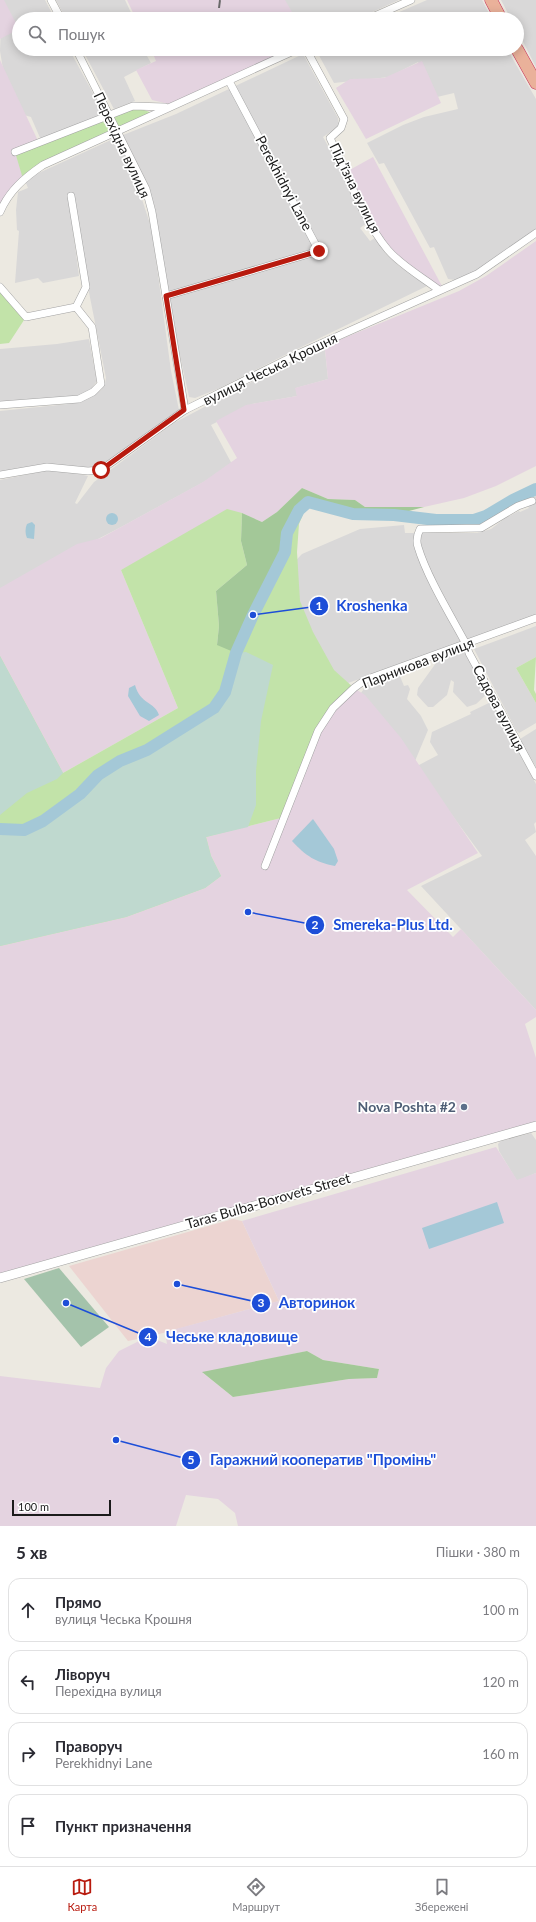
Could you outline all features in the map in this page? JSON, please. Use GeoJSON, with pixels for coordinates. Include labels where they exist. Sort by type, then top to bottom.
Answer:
{"type":"FeatureCollection","features":[{"type":"Feature","properties":{"kind":"highway"},"geometry":{"type":"LineString","coordinates":[[491,0],[497,12]]}},
{"type":"Feature","properties":{"kind":"highway"},"geometry":{"type":"LineString","coordinates":[[521,56],[536,83]]}},
{"type":"Feature","properties":{"kind":"street"},"geometry":{"type":"LineString","coordinates":[[51,0],[57,12]]}},
{"type":"Feature","properties":{"kind":"street"},"geometry":{"type":"LineString","coordinates":[[384,12],[411,0]]}},
{"type":"Feature","properties":{"kind":"street","name":"Перехідна вулиця"},"geometry":{"type":"LineString","coordinates":[[79,56],[146,188],[152,212],[184,410]]}},
{"type":"Feature","properties":{"kind":"street"},"geometry":{"type":"LineString","coordinates":[[0,212],[5,200],[23,179],[43,165],[283,56]]}},
{"type":"Feature","properties":{"kind":"street","name":"Підʼїзна вулиця"},"geometry":{"type":"LineString","coordinates":[[310,56],[344,118],[341,128],[330,138],[374,231],[388,250],[401,262],[439,290]]}},
{"type":"Feature","properties":{"kind":"street","name":"Perekhidnyi Lane"},"geometry":{"type":"LineString","coordinates":[[166,296],[319,251],[229,81]]}},
{"type":"Feature","properties":{"kind":"street"},"geometry":{"type":"LineString","coordinates":[[15,152],[133,106],[154,108],[173,105]]}},
{"type":"Feature","properties":{"kind":"street"},"geometry":{"type":"LineString","coordinates":[[71,196],[86,287],[76,307]]}},
{"type":"Feature","properties":{"kind":"street","name":"вулиця Чеська Крошня"},"geometry":{"type":"LineString","coordinates":[[0,475],[47,466],[88,471],[101,470],[184,410],[298,354],[477,274],[536,233]]}},
{"type":"Feature","properties":{"kind":"street"},"geometry":{"type":"LineString","coordinates":[[0,287],[26,317],[76,307]]}},
{"type":"Feature","properties":{"kind":"street"},"geometry":{"type":"LineString","coordinates":[[0,405],[79,400],[93,392],[101,384],[92,328],[76,307]]}},
{"type":"Feature","properties":{"kind":"street","name":"Садова вулиця"},"geometry":{"type":"LineString","coordinates":[[532,501],[518,506],[481,528],[420,529],[417,536],[418,546],[469,653],[536,776]]}},
{"type":"Feature","properties":{"kind":"street","name":"Парникова вулиця"},"geometry":{"type":"LineString","coordinates":[[265,866],[318,732],[333,708],[354,688],[365,680],[536,618]]}},
{"type":"Feature","properties":{"kind":"street","name":"Taras Bulba-Borovets Street"},"geometry":{"type":"LineString","coordinates":[[0,1278],[536,1126]]}},
{"type":"Feature","properties":{"kind":"shaded area"},"geometry":{"type":"Polygon","coordinates":[[[0,0],[4,0],[12,15],[12,33],[0,39],[0,0]]]}},
{"type":"Feature","properties":{"kind":"shaded area"},"geometry":{"type":"Polygon","coordinates":[[[2,0],[45,0],[51,12],[12,12],[12,56],[73,56],[100,106],[102,113],[101,116],[41,140],[31,117],[24,115],[4,75],[0,51],[2,0]]]}},
{"type":"Feature","properties":{"kind":"shaded area"},"geometry":{"type":"Polygon","coordinates":[[[56,0],[125,0],[131,12],[62,12],[56,0]]]}},
{"type":"Feature","properties":{"kind":"shaded area"},"geometry":{"type":"Polygon","coordinates":[[[127,0],[285,0],[292,12],[133,12],[127,0]]]}},
{"type":"Feature","properties":{"kind":"shaded area"},"geometry":{"type":"Polygon","coordinates":[[[280,0],[399,0],[372,12],[285,12],[280,0]]]}},
{"type":"Feature","properties":{"kind":"shaded area"},"geometry":{"type":"Polygon","coordinates":[[[427,0],[482,0],[488,12],[399,12],[427,0]]]}},
{"type":"Feature","properties":{"kind":"shaded area"},"geometry":{"type":"Polygon","coordinates":[[[501,0],[536,0],[536,67],[524,44],[524,12],[507,12],[501,0]]]}},
{"type":"Feature","properties":{"kind":"shaded area"},"geometry":{"type":"Polygon","coordinates":[[[86,56],[147,56],[151,63],[124,77],[135,101],[114,109],[86,56]]]}},
{"type":"Feature","properties":{"kind":"shaded area"},"geometry":{"type":"Polygon","coordinates":[[[154,56],[282,56],[173,105],[152,100],[136,70],[156,61],[154,56]]]}},
{"type":"Feature","properties":{"kind":"shaded area"},"geometry":{"type":"Polygon","coordinates":[[[299,56],[304,56],[338,118],[339,126],[323,137],[349,184],[347,186],[367,223],[360,228],[370,241],[375,238],[386,254],[399,266],[427,286],[220,388],[195,398],[189,397],[179,351],[154,205],[146,180],[137,184],[152,230],[171,371],[179,410],[129,448],[95,468],[0,473],[0,411],[68,404],[82,401],[101,390],[105,384],[106,378],[81,252],[70,207],[79,276],[43,283],[38,278],[15,283],[19,231],[17,230],[16,210],[18,192],[28,188],[26,183],[30,177],[113,139],[176,114],[299,56]]]}},
{"type":"Feature","properties":{"kind":"shaded area"},"geometry":{"type":"Polygon","coordinates":[[[319,56],[511,56],[536,99],[536,229],[480,269],[455,280],[448,279],[434,247],[430,248],[384,163],[379,164],[367,143],[403,125],[424,117],[458,109],[454,93],[437,97],[418,62],[389,77],[334,83],[319,56]]]}},
{"type":"Feature","properties":{"kind":"shaded area"},"geometry":{"type":"Polygon","coordinates":[[[0,60],[39,143],[23,179],[0,212],[0,60]]]}},
{"type":"Feature","properties":{"kind":"shaded area"},"geometry":{"type":"Polygon","coordinates":[[[422,61],[441,103],[366,139],[336,88],[350,79],[384,78],[422,61]]]}},
{"type":"Feature","properties":{"kind":"shaded area"},"geometry":{"type":"Polygon","coordinates":[[[373,157],[443,288],[439,290],[401,262],[374,231],[346,172],[373,157]]]}},
{"type":"Feature","properties":{"kind":"shaded area"},"geometry":{"type":"Polygon","coordinates":[[[536,241],[536,466],[496,486],[464,498],[424,507],[365,507],[355,500],[328,499],[302,488],[277,512],[262,522],[242,513],[121,570],[178,708],[63,773],[0,656],[0,588],[77,544],[101,538],[203,482],[237,458],[216,421],[246,405],[297,396],[295,388],[328,379],[325,350],[339,340],[459,291],[486,276],[536,241]]]}},
{"type":"Feature","properties":{"kind":"shaded area"},"geometry":{"type":"Polygon","coordinates":[[[89,339],[97,381],[90,390],[77,396],[0,402],[0,349],[57,344],[89,339]]]}},
{"type":"Feature","properties":{"kind":"shaded area"},"geometry":{"type":"Polygon","coordinates":[[[325,350],[328,379],[296,388],[297,396],[252,404],[211,425],[233,466],[123,526],[0,590],[0,480],[44,471],[65,471],[88,476],[75,503],[77,504],[94,482],[174,423],[261,377],[303,357],[325,350]]]}},
{"type":"Feature","properties":{"kind":"shaded area"},"geometry":{"type":"Polygon","coordinates":[[[536,496],[536,614],[461,644],[348,683],[331,670],[311,629],[277,580],[302,554],[360,529],[404,525],[405,533],[477,533],[491,529],[504,519],[519,511],[520,512],[529,508],[526,501],[536,496]]]}},
{"type":"Feature","properties":{"kind":"shaded area"},"geometry":{"type":"Polygon","coordinates":[[[536,626],[536,657],[516,668],[536,703],[536,723],[519,733],[516,730],[474,649],[536,626]]]}},
{"type":"Feature","properties":{"kind":"shaded area"},"geometry":{"type":"Polygon","coordinates":[[[461,651],[466,654],[487,694],[476,704],[467,707],[453,692],[454,682],[451,680],[447,695],[433,707],[428,707],[417,695],[418,688],[436,663],[442,658],[461,651]]]}},
{"type":"Feature","properties":{"kind":"shaded area"},"geometry":{"type":"Polygon","coordinates":[[[399,674],[404,686],[408,685],[410,689],[407,699],[421,716],[428,730],[415,761],[361,693],[366,686],[399,674]]]}},
{"type":"Feature","properties":{"kind":"shaded area"},"geometry":{"type":"Polygon","coordinates":[[[354,688],[365,695],[401,738],[478,853],[407,890],[453,937],[461,929],[536,1010],[536,1017],[525,1024],[536,1058],[536,1126],[0,1278],[0,946],[126,917],[205,888],[221,876],[211,856],[206,837],[285,817],[318,731],[354,688]]]}},
{"type":"Feature","properties":{"kind":"shaded area"},"geometry":{"type":"Polygon","coordinates":[[[491,702],[536,784],[536,822],[534,824],[536,832],[525,840],[536,856],[536,1010],[421,886],[482,856],[441,800],[415,773],[419,765],[438,755],[430,742],[432,732],[471,714],[470,712],[491,702]]]}},
{"type":"Feature","properties":{"kind":"shaded area"},"geometry":{"type":"Polygon","coordinates":[[[536,729],[536,767],[520,739],[536,729]]]}},
{"type":"Feature","properties":{"kind":"shaded area"},"geometry":{"type":"Polygon","coordinates":[[[531,1133],[536,1140],[536,1173],[517,1181],[499,1151],[498,1144],[501,1141],[531,1133]]]}},
{"type":"Feature","properties":{"kind":"shaded area"},"geometry":{"type":"Polygon","coordinates":[[[496,1147],[517,1180],[536,1173],[536,1526],[238,1526],[235,1513],[218,1499],[186,1495],[176,1526],[0,1526],[0,1376],[100,1388],[106,1368],[119,1351],[139,1341],[152,1338],[167,1344],[165,1332],[279,1301],[242,1221],[496,1147]],[[307,1351],[203,1373],[233,1397],[349,1379],[377,1378],[379,1369],[323,1360],[307,1351]]]}},
{"type":"Feature","properties":{"kind":"shaded area"},"geometry":{"type":"Polygon","coordinates":[[[233,1219],[242,1221],[279,1301],[152,1336],[128,1341],[69,1266],[233,1219]]]}},
{"type":"Feature","properties":{"kind":"green space"},"geometry":{"type":"Polygon","coordinates":[[[133,106],[155,114],[23,179],[15,152],[133,106]]]}},
{"type":"Feature","properties":{"kind":"green space"},"geometry":{"type":"Polygon","coordinates":[[[0,287],[26,317],[9,343],[0,344],[0,287]]]}},
{"type":"Feature","properties":{"kind":"green space"},"geometry":{"type":"Polygon","coordinates":[[[302,488],[328,499],[355,500],[365,507],[424,507],[394,515],[353,514],[308,502],[299,510],[287,533],[285,552],[236,653],[217,645],[219,626],[216,591],[247,565],[241,541],[242,513],[262,522],[277,512],[302,488]]]}},
{"type":"Feature","properties":{"kind":"green space"},"geometry":{"type":"Polygon","coordinates":[[[308,502],[299,524],[297,552],[300,601],[313,632],[334,670],[354,688],[318,731],[285,817],[206,837],[211,856],[221,876],[205,888],[126,917],[0,946],[0,656],[63,773],[178,708],[121,570],[227,509],[242,513],[241,541],[247,565],[216,591],[219,626],[217,645],[253,615],[285,552],[287,533],[299,510],[308,502]]]}},
{"type":"Feature","properties":{"kind":"green space"},"geometry":{"type":"Polygon","coordinates":[[[246,652],[273,665],[261,721],[256,771],[256,805],[248,827],[206,837],[211,856],[221,876],[205,888],[126,917],[0,946],[0,829],[24,830],[43,821],[80,794],[98,775],[120,761],[147,750],[214,708],[225,692],[236,653],[246,652]]]}},
{"type":"Feature","properties":{"kind":"green space"},"geometry":{"type":"Polygon","coordinates":[[[0,656],[63,773],[57,779],[27,793],[0,815],[0,656]]]}},
{"type":"Feature","properties":{"kind":"green space"},"geometry":{"type":"Polygon","coordinates":[[[536,657],[534,690],[536,694],[536,703],[516,668],[536,657]]]}},
{"type":"Feature","properties":{"kind":"green space"},"geometry":{"type":"Polygon","coordinates":[[[59,1268],[109,1327],[81,1347],[24,1279],[59,1268]]]}},
{"type":"Feature","properties":{"kind":"green space"},"geometry":{"type":"Polygon","coordinates":[[[307,1351],[323,1360],[379,1369],[377,1378],[349,1379],[233,1397],[202,1372],[307,1351]]]}},
{"type":"Feature","properties":{"kind":"water"},"geometry":{"type":"Polygon","coordinates":[[[110,513],[114,513],[118,519],[114,525],[110,525],[106,521],[106,517],[110,513]]]}},
{"type":"Feature","properties":{"kind":"water"},"geometry":{"type":"Polygon","coordinates":[[[32,522],[35,525],[34,539],[27,538],[26,533],[27,524],[32,522]]]}},
{"type":"Feature","properties":{"kind":"water"},"geometry":{"type":"Polygon","coordinates":[[[135,685],[140,696],[157,711],[159,715],[149,721],[140,716],[128,696],[129,688],[135,685]]]}},
{"type":"Feature","properties":{"kind":"water"},"geometry":{"type":"Polygon","coordinates":[[[313,819],[334,849],[338,861],[335,866],[322,863],[311,858],[292,841],[313,819]]]}},
{"type":"Feature","properties":{"kind":"water"},"geometry":{"type":"Polygon","coordinates":[[[497,1202],[504,1223],[429,1249],[422,1228],[497,1202]]]}},
{"type":"Feature","properties":{"kind":"waterway"},"geometry":{"type":"LineString","coordinates":[[0,829],[24,830],[43,821],[80,794],[98,775],[120,761],[147,750],[214,708],[225,692],[236,653],[253,615],[285,552],[287,533],[299,510],[308,502],[353,514],[394,515],[436,520],[474,520],[486,516],[513,500],[536,489]]}},
{"type":"Feature","properties":{"kind":"railway"},"geometry":{"type":"LineString","coordinates":[[219,8],[220,0]]}},
{"type":"Feature","properties":{"kind":"place","name":"Kroshenka"},"geometry":{"type":"Point","coordinates":[253,615]}},
{"type":"Feature","properties":{"kind":"place","name":"Smereka-Plus Ltd."},"geometry":{"type":"Point","coordinates":[248,912]}},
{"type":"Feature","properties":{"kind":"place","name":"Nova Poshta #2"},"geometry":{"type":"Point","coordinates":[464,1107]}},
{"type":"Feature","properties":{"kind":"place","name":"Авторинок"},"geometry":{"type":"Point","coordinates":[177,1284]}},
{"type":"Feature","properties":{"kind":"place","name":"Чеське кладовище"},"geometry":{"type":"Point","coordinates":[66,1303]}},
{"type":"Feature","properties":{"kind":"place","name":"Гаражний кооператив \"Промінь\""},"geometry":{"type":"Point","coordinates":[116,1440]}},
{"type":"Feature","properties":{"kind":"route"},"geometry":{"type":"LineString","coordinates":[[101,470],[184,410],[166,296],[319,251]]}}]}
